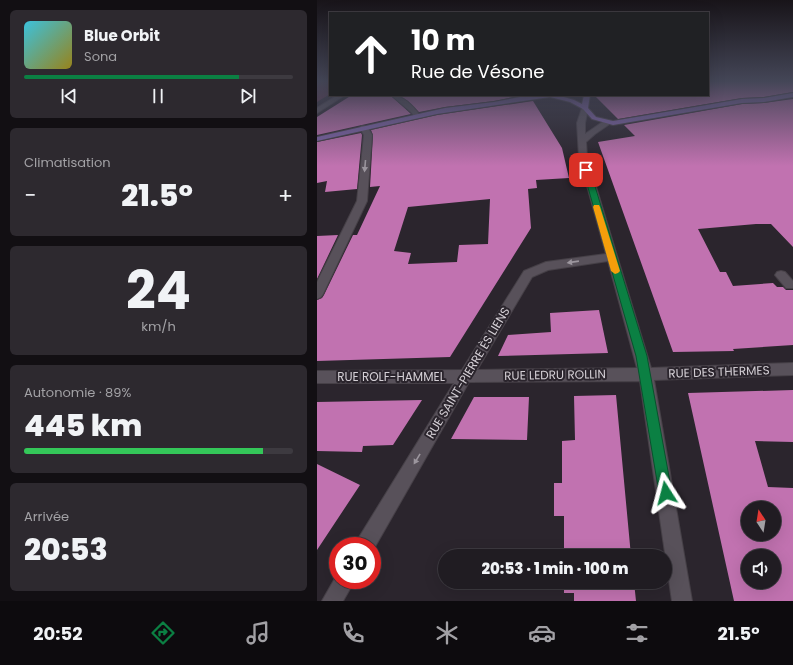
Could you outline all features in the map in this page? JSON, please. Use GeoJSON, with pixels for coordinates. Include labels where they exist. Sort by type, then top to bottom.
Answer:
{"type":"FeatureCollection","features":[{"type":"Feature","properties":{"kind":"main road"},"geometry":{"type":"LineString","coordinates":[[438,112],[447,110]]}},
{"type":"Feature","properties":{"kind":"main road"},"geometry":{"type":"LineString","coordinates":[[317,139],[450,110]]}},
{"type":"Feature","properties":{"kind":"main road"},"geometry":{"type":"LineString","coordinates":[[587,110],[594,118],[607,123],[621,123],[692,110]]}},
{"type":"Feature","properties":{"kind":"street"},"geometry":{"type":"LineString","coordinates":[[413,110],[417,116]]}},
{"type":"Feature","properties":{"kind":"street"},"geometry":{"type":"LineString","coordinates":[[584,110],[581,124],[583,157],[646,374],[683,601]]}},
{"type":"Feature","properties":{"kind":"street"},"geometry":{"type":"LineString","coordinates":[[583,141],[592,132],[607,123]]}},
{"type":"Feature","properties":{"kind":"street"},"geometry":{"type":"LineString","coordinates":[[317,294],[362,201],[367,135],[364,128]]}},
{"type":"Feature","properties":{"kind":"street","name":"RUE SAINT-PIERRE ÈS LIENS"},"geometry":{"type":"LineString","coordinates":[[370,537],[528,274],[546,266],[611,257]]}},
{"type":"Feature","properties":{"kind":"street"},"geometry":{"type":"LineString","coordinates":[[781,275],[790,286]]}},
{"type":"Feature","properties":{"kind":"street","name":"RUE DES THERMES"},"geometry":{"type":"LineString","coordinates":[[646,374],[793,369]]}},
{"type":"Feature","properties":{"kind":"street","name":"RUE LEDRU ROLLIN"},"geometry":{"type":"LineString","coordinates":[[465,377],[646,374]]}},
{"type":"Feature","properties":{"kind":"street","name":"RUE ROLF-HAMMEL"},"geometry":{"type":"LineString","coordinates":[[317,377],[465,377]]}},
{"type":"Feature","properties":{"kind":"street"},"geometry":{"type":"LineString","coordinates":[[332,601],[339,589]]}},
{"type":"Feature","properties":{"kind":"building"},"geometry":{"type":"Polygon","coordinates":[[[328,110],[407,110],[411,114],[317,135],[317,117],[328,110]]]}},
{"type":"Feature","properties":{"kind":"building"},"geometry":{"type":"Polygon","coordinates":[[[417,110],[429,110],[419,112],[417,110]]]}},
{"type":"Feature","properties":{"kind":"building"},"geometry":{"type":"Polygon","coordinates":[[[471,110],[539,110],[562,148],[569,178],[536,180],[537,188],[528,189],[531,228],[450,357],[317,361],[317,300],[322,298],[324,295],[353,235],[357,235],[380,186],[370,187],[373,135],[371,130],[437,115],[471,110]],[[490,199],[408,207],[394,251],[411,253],[408,264],[457,262],[459,245],[488,244],[490,199]]]}},
{"type":"Feature","properties":{"kind":"building"},"geometry":{"type":"Polygon","coordinates":[[[609,110],[671,110],[618,119],[609,110]]]}},
{"type":"Feature","properties":{"kind":"building"},"geometry":{"type":"Polygon","coordinates":[[[708,110],[793,110],[793,247],[771,224],[698,229],[720,272],[726,272],[733,286],[773,283],[777,287],[783,287],[786,290],[793,290],[793,345],[733,349],[734,351],[673,352],[598,142],[635,136],[624,125],[708,110]]]}},
{"type":"Feature","properties":{"kind":"building"},"geometry":{"type":"Polygon","coordinates":[[[361,133],[357,189],[325,192],[327,181],[317,183],[317,142],[361,133]]]}},
{"type":"Feature","properties":{"kind":"building"},"geometry":{"type":"Polygon","coordinates":[[[338,235],[317,279],[317,236],[338,235]]]}},
{"type":"Feature","properties":{"kind":"building"},"geometry":{"type":"Polygon","coordinates":[[[599,310],[608,353],[498,356],[508,335],[551,332],[550,313],[599,310]]]}},
{"type":"Feature","properties":{"kind":"building"},"geometry":{"type":"Polygon","coordinates":[[[793,390],[793,442],[755,441],[768,487],[793,488],[793,601],[734,601],[688,393],[793,390]]]}},
{"type":"Feature","properties":{"kind":"building"},"geometry":{"type":"Polygon","coordinates":[[[616,395],[630,549],[564,549],[564,516],[554,516],[554,483],[562,483],[562,441],[575,440],[574,396],[616,395]]]}},
{"type":"Feature","properties":{"kind":"building"},"geometry":{"type":"Polygon","coordinates":[[[474,397],[529,397],[527,440],[451,439],[474,397]]]}},
{"type":"Feature","properties":{"kind":"building"},"geometry":{"type":"Polygon","coordinates":[[[422,400],[393,445],[363,446],[362,452],[317,451],[317,402],[422,400]]]}},
{"type":"Feature","properties":{"kind":"building"},"geometry":{"type":"Polygon","coordinates":[[[317,464],[360,485],[317,550],[317,464]]]}},
{"type":"Feature","properties":{"kind":"building"},"geometry":{"type":"Polygon","coordinates":[[[564,589],[635,589],[636,601],[574,601],[574,593],[564,593],[564,589]]]}},
{"type":"Feature","properties":{"kind":"slow traffic"},"geometry":{"type":"LineString","coordinates":[[597,207],[615,271]]}},
{"type":"Feature","properties":{"kind":"route"},"geometry":{"type":"LineString","coordinates":[[586,170],[642,356],[649,389],[666,493]]}}]}
